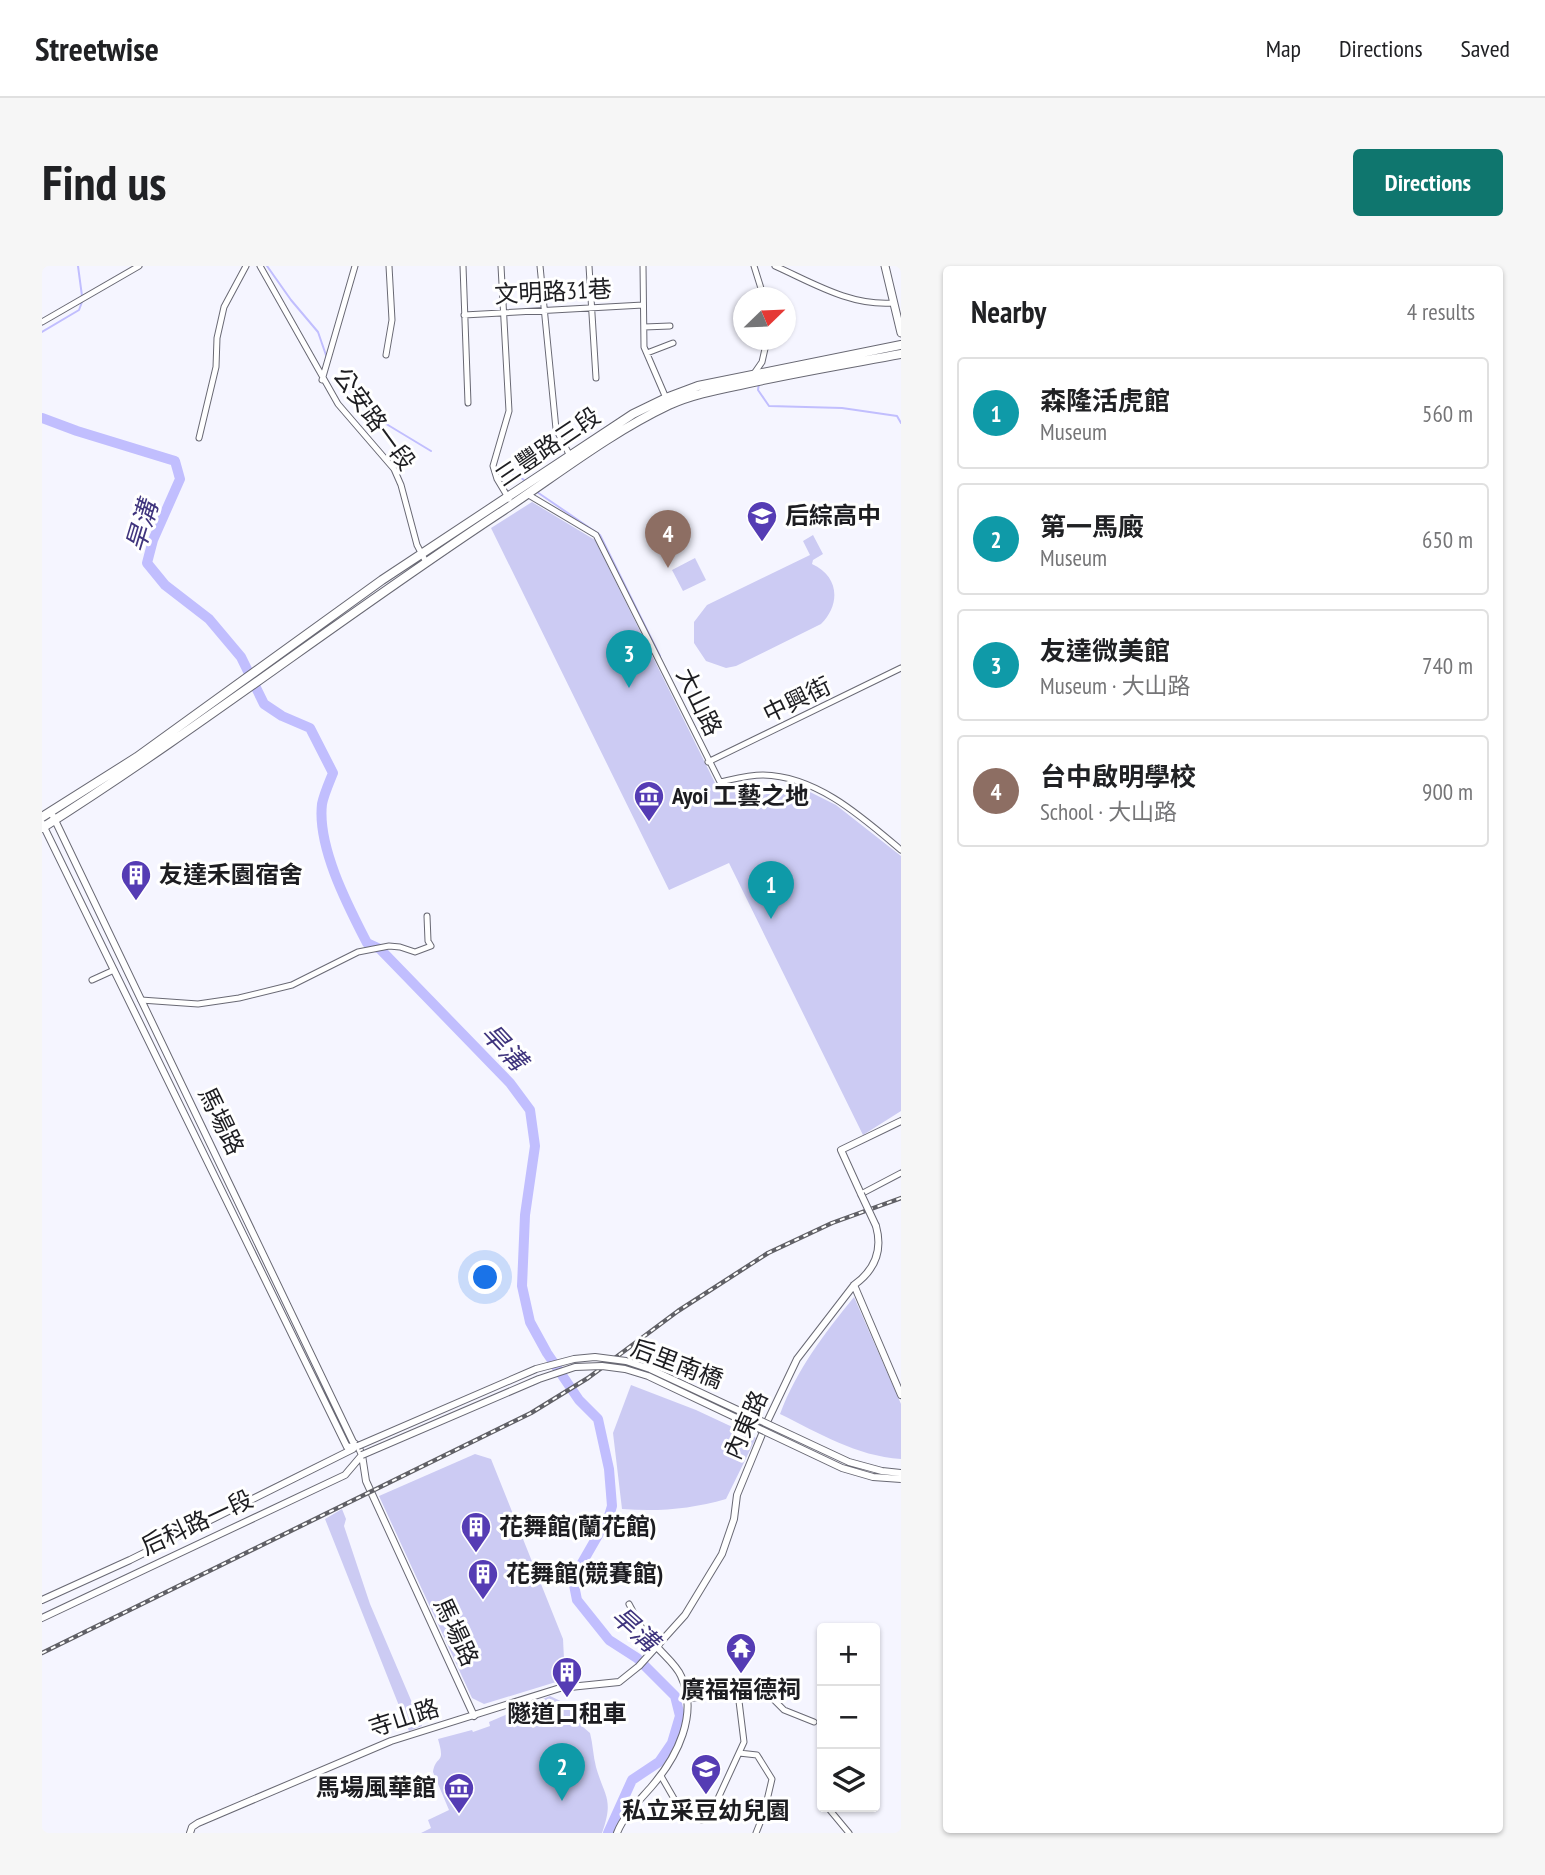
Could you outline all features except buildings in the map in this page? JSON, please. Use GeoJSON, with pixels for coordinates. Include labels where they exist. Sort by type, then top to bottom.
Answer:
{"type":"FeatureCollection","features":[{"type":"Feature","properties":{"kind":"main road"},"geometry":{"type":"LineString","coordinates":[[884,266],[901,333]]}},
{"type":"Feature","properties":{"kind":"main road","name":"三豐路三段"},"geometry":{"type":"LineString","coordinates":[[753,378],[901,345]]}},
{"type":"Feature","properties":{"kind":"main road","name":"三豐路三段"},"geometry":{"type":"LineString","coordinates":[[52,816],[146,760],[259,674],[633,414],[667,402],[698,386],[901,354]]}},
{"type":"Feature","properties":{"kind":"main road"},"geometry":{"type":"LineString","coordinates":[[42,817],[52,816]]}},
{"type":"Feature","properties":{"kind":"main road"},"geometry":{"type":"LineString","coordinates":[[43,826],[52,816]]}},
{"type":"Feature","properties":{"kind":"street"},"geometry":{"type":"LineString","coordinates":[[42,322],[139,266]]}},
{"type":"Feature","properties":{"kind":"street"},"geometry":{"type":"LineString","coordinates":[[199,438],[216,367],[217,338],[224,307],[246,266]]}},
{"type":"Feature","properties":{"kind":"street","name":"公安路一段"},"geometry":{"type":"LineString","coordinates":[[260,266],[322,380],[338,404],[394,469],[423,558]]}},
{"type":"Feature","properties":{"kind":"street"},"geometry":{"type":"LineString","coordinates":[[322,380],[355,266]]}},
{"type":"Feature","properties":{"kind":"street"},"geometry":{"type":"LineString","coordinates":[[386,355],[392,320],[389,266]]}},
{"type":"Feature","properties":{"kind":"street"},"geometry":{"type":"LineString","coordinates":[[463,266],[468,404]]}},
{"type":"Feature","properties":{"kind":"street"},"geometry":{"type":"LineString","coordinates":[[501,266],[509,411],[493,466],[510,501]]}},
{"type":"Feature","properties":{"kind":"street"},"geometry":{"type":"LineString","coordinates":[[540,266],[556,429],[572,458]]}},
{"type":"Feature","properties":{"kind":"street"},"geometry":{"type":"LineString","coordinates":[[589,266],[596,378]]}},
{"type":"Feature","properties":{"kind":"street"},"geometry":{"type":"LineString","coordinates":[[643,266],[644,346],[667,402]]}},
{"type":"Feature","properties":{"kind":"street"},"geometry":{"type":"LineString","coordinates":[[775,266],[839,296],[879,304],[893,303]]}},
{"type":"Feature","properties":{"kind":"street"},"geometry":{"type":"LineString","coordinates":[[754,267],[760,287]]}},
{"type":"Feature","properties":{"kind":"street","name":"文明路31巷"},"geometry":{"type":"LineString","coordinates":[[464,315],[643,305]]}},
{"type":"Feature","properties":{"kind":"street"},"geometry":{"type":"LineString","coordinates":[[644,327],[670,326]]}},
{"type":"Feature","properties":{"kind":"street"},"geometry":{"type":"LineString","coordinates":[[647,354],[673,343]]}},
{"type":"Feature","properties":{"kind":"street"},"geometry":{"type":"LineString","coordinates":[[753,378],[762,362],[765,350]]}},
{"type":"Feature","properties":{"kind":"street","name":"大山路"},"geometry":{"type":"LineString","coordinates":[[524,491],[596,536],[720,782],[761,775],[782,777],[807,785],[837,800],[901,850]]}},
{"type":"Feature","properties":{"kind":"street","name":"中興街"},"geometry":{"type":"LineString","coordinates":[[708,762],[901,668]]}},
{"type":"Feature","properties":{"kind":"street","name":"馬場路"},"geometry":{"type":"LineString","coordinates":[[52,816],[353,1442],[358,1446],[366,1481],[474,1716]]}},
{"type":"Feature","properties":{"kind":"street","name":"馬場路"},"geometry":{"type":"LineString","coordinates":[[43,826],[347,1447],[358,1446]]}},
{"type":"Feature","properties":{"kind":"street"},"geometry":{"type":"LineString","coordinates":[[141,1000],[198,1004],[239,999],[292,985],[358,952],[389,946],[422,951],[430,946],[427,915]]}},
{"type":"Feature","properties":{"kind":"street"},"geometry":{"type":"LineString","coordinates":[[92,980],[114,970]]}},
{"type":"Feature","properties":{"kind":"street"},"geometry":{"type":"LineString","coordinates":[[901,1121],[841,1150],[861,1194],[901,1173]]}},
{"type":"Feature","properties":{"kind":"street","name":"內東路"},"geometry":{"type":"LineString","coordinates":[[648,1658],[675,1630],[690,1609],[722,1554],[734,1519],[737,1495],[797,1359],[854,1285],[866,1276],[878,1253],[880,1241],[876,1226],[861,1194]]}},
{"type":"Feature","properties":{"kind":"street"},"geometry":{"type":"LineString","coordinates":[[854,1285],[901,1395]]}},
{"type":"Feature","properties":{"kind":"street","name":"后里南橋"},"geometry":{"type":"LineString","coordinates":[[358,1446],[537,1369],[574,1359],[595,1357],[626,1361],[650,1369],[849,1462],[901,1473]]}},
{"type":"Feature","properties":{"kind":"street","name":"后里南橋"},"geometry":{"type":"LineString","coordinates":[[362,1455],[539,1379],[575,1367],[602,1366],[648,1376],[842,1468],[873,1477],[901,1479]]}},
{"type":"Feature","properties":{"kind":"street","name":"后科路一段"},"geometry":{"type":"LineString","coordinates":[[42,1600],[130,1560],[358,1446]]}},
{"type":"Feature","properties":{"kind":"street","name":"后科路一段"},"geometry":{"type":"LineString","coordinates":[[42,1618],[345,1475],[362,1455]]}},
{"type":"Feature","properties":{"kind":"street"},"geometry":{"type":"LineString","coordinates":[[617,1833],[621,1823],[661,1776],[682,1738],[687,1721],[687,1699],[681,1675],[646,1636],[629,1604]]}},
{"type":"Feature","properties":{"kind":"street","name":"寺山路"},"geometry":{"type":"LineString","coordinates":[[190,1833],[192,1827],[198,1823],[352,1757],[410,1735],[561,1688],[619,1682],[648,1658]]}},
{"type":"Feature","properties":{"kind":"street"},"geometry":{"type":"LineString","coordinates":[[687,1699],[755,1689],[765,1691],[784,1710],[814,1722]]}},
{"type":"Feature","properties":{"kind":"street"},"geometry":{"type":"LineString","coordinates":[[661,1776],[680,1809],[701,1820],[709,1818],[744,1742],[738,1693]]}},
{"type":"Feature","properties":{"kind":"street"},"geometry":{"type":"LineString","coordinates":[[739,1753],[757,1755],[772,1779],[756,1833]]}},
{"type":"Feature","properties":{"kind":"street"},"geometry":{"type":"LineString","coordinates":[[832,1812],[849,1833]]}},
{"type":"Feature","properties":{"kind":"shaded area"},"geometry":{"type":"Polygon","coordinates":[[[532,502],[595,540],[717,787],[735,784],[740,801],[798,786],[836,805],[901,856],[901,1111],[863,1135],[729,863],[669,890],[491,528],[532,502]]]}},
{"type":"Feature","properties":{"kind":"shaded area"},"geometry":{"type":"Polygon","coordinates":[[[813,535],[823,554],[813,560],[812,564],[828,576],[834,591],[832,608],[821,624],[736,666],[726,668],[706,661],[694,643],[694,622],[707,605],[810,555],[803,541],[813,535]]]}},
{"type":"Feature","properties":{"kind":"shaded area"},"geometry":{"type":"Polygon","coordinates":[[[695,558],[706,580],[683,591],[672,570],[695,558]]]}},
{"type":"Feature","properties":{"kind":"shaded area"},"geometry":{"type":"Polygon","coordinates":[[[854,1297],[901,1404],[901,1459],[853,1448],[780,1414],[803,1367],[854,1297]]]}},
{"type":"Feature","properties":{"kind":"shaded area"},"geometry":{"type":"Polygon","coordinates":[[[631,1385],[696,1410],[756,1438],[726,1499],[674,1509],[622,1509],[613,1433],[631,1385]]]}},
{"type":"Feature","properties":{"kind":"shaded area"},"geometry":{"type":"Polygon","coordinates":[[[475,1454],[491,1459],[563,1639],[564,1659],[556,1682],[484,1704],[472,1698],[379,1496],[475,1454]]]}},
{"type":"Feature","properties":{"kind":"shaded area"},"geometry":{"type":"Polygon","coordinates":[[[342,1509],[346,1519],[344,1526],[370,1604],[422,1726],[409,1731],[325,1519],[342,1509]]]}},
{"type":"Feature","properties":{"kind":"shaded area"},"geometry":{"type":"Polygon","coordinates":[[[550,1696],[569,1705],[583,1717],[583,1727],[590,1733],[596,1767],[608,1805],[602,1833],[421,1833],[431,1828],[428,1820],[449,1810],[433,1772],[441,1757],[438,1739],[490,1726],[489,1722],[550,1696]]]}},
{"type":"Feature","properties":{"kind":"waterway"},"geometry":{"type":"LineString","coordinates":[[78,266],[82,296]]}},
{"type":"Feature","properties":{"kind":"waterway"},"geometry":{"type":"LineString","coordinates":[[267,266],[318,332],[327,358]]}},
{"type":"Feature","properties":{"kind":"waterway"},"geometry":{"type":"LineString","coordinates":[[42,332],[79,310],[82,302]]}},
{"type":"Feature","properties":{"kind":"waterway"},"geometry":{"type":"LineString","coordinates":[[759,383],[758,390],[769,406],[842,408],[897,416],[901,423]]}},
{"type":"Feature","properties":{"kind":"waterway"},"geometry":{"type":"LineString","coordinates":[[346,384],[378,419],[431,451]]}},
{"type":"Feature","properties":{"kind":"waterway","name":"旱溝"},"geometry":{"type":"LineString","coordinates":[[42,418],[175,461],[180,479],[153,540],[147,563],[165,585],[209,619],[241,657],[264,704],[282,716],[310,728],[333,773],[322,804],[324,839],[343,894],[367,943],[380,949],[510,1083],[530,1110],[535,1146],[525,1215],[522,1286],[530,1322],[547,1353],[579,1400],[598,1419],[609,1469],[612,1506],[578,1570],[574,1585],[577,1600],[609,1640],[637,1658],[675,1696],[680,1716],[672,1743],[659,1762],[632,1780],[608,1833]]}},
{"type":"Feature","properties":{"kind":"waterway"},"geometry":{"type":"LineString","coordinates":[[509,473],[525,481]]}},
{"type":"Feature","properties":{"kind":"waterway"},"geometry":{"type":"LineString","coordinates":[[537,492],[600,535],[660,656]]}},
{"type":"Feature","properties":{"kind":"railway"},"geometry":{"type":"LineString","coordinates":[[42,1653],[531,1413],[588,1378],[678,1311],[768,1253],[832,1223],[901,1198]]}},
{"type":"Feature","properties":{"kind":"place","name":"后綜高中"},"geometry":{"type":"Point","coordinates":[762,543]}},
{"type":"Feature","properties":{"kind":"place","name":"台中啟明學校"},"geometry":{"type":"Point","coordinates":[668,568]}},
{"type":"Feature","properties":{"kind":"place","name":"友達微美館"},"geometry":{"type":"Point","coordinates":[629,688]}},
{"type":"Feature","properties":{"kind":"place","name":"Ayoi 工藝之地"},"geometry":{"type":"Point","coordinates":[649,823]}},
{"type":"Feature","properties":{"kind":"place","name":"友達禾園宿舍"},"geometry":{"type":"Point","coordinates":[136,902]}},
{"type":"Feature","properties":{"kind":"place","name":"森隆活虎館"},"geometry":{"type":"Point","coordinates":[771,919]}},
{"type":"Feature","properties":{"kind":"place","name":"花舞館(蘭花館)"},"geometry":{"type":"Point","coordinates":[476,1554]}},
{"type":"Feature","properties":{"kind":"place","name":"花舞館(競賽館)"},"geometry":{"type":"Point","coordinates":[483,1601]}},
{"type":"Feature","properties":{"kind":"place","name":"廣福福德祠"},"geometry":{"type":"Point","coordinates":[741,1675]}},
{"type":"Feature","properties":{"kind":"place","name":"隧道口租車"},"geometry":{"type":"Point","coordinates":[567,1699]}},
{"type":"Feature","properties":{"kind":"place","name":"私立采豆幼兒園"},"geometry":{"type":"Point","coordinates":[706,1796]}},
{"type":"Feature","properties":{"kind":"place","name":"第一馬廄"},"geometry":{"type":"Point","coordinates":[562,1801]}},
{"type":"Feature","properties":{"kind":"place","name":"馬場風華館"},"geometry":{"type":"Point","coordinates":[459,1815]}}]}
